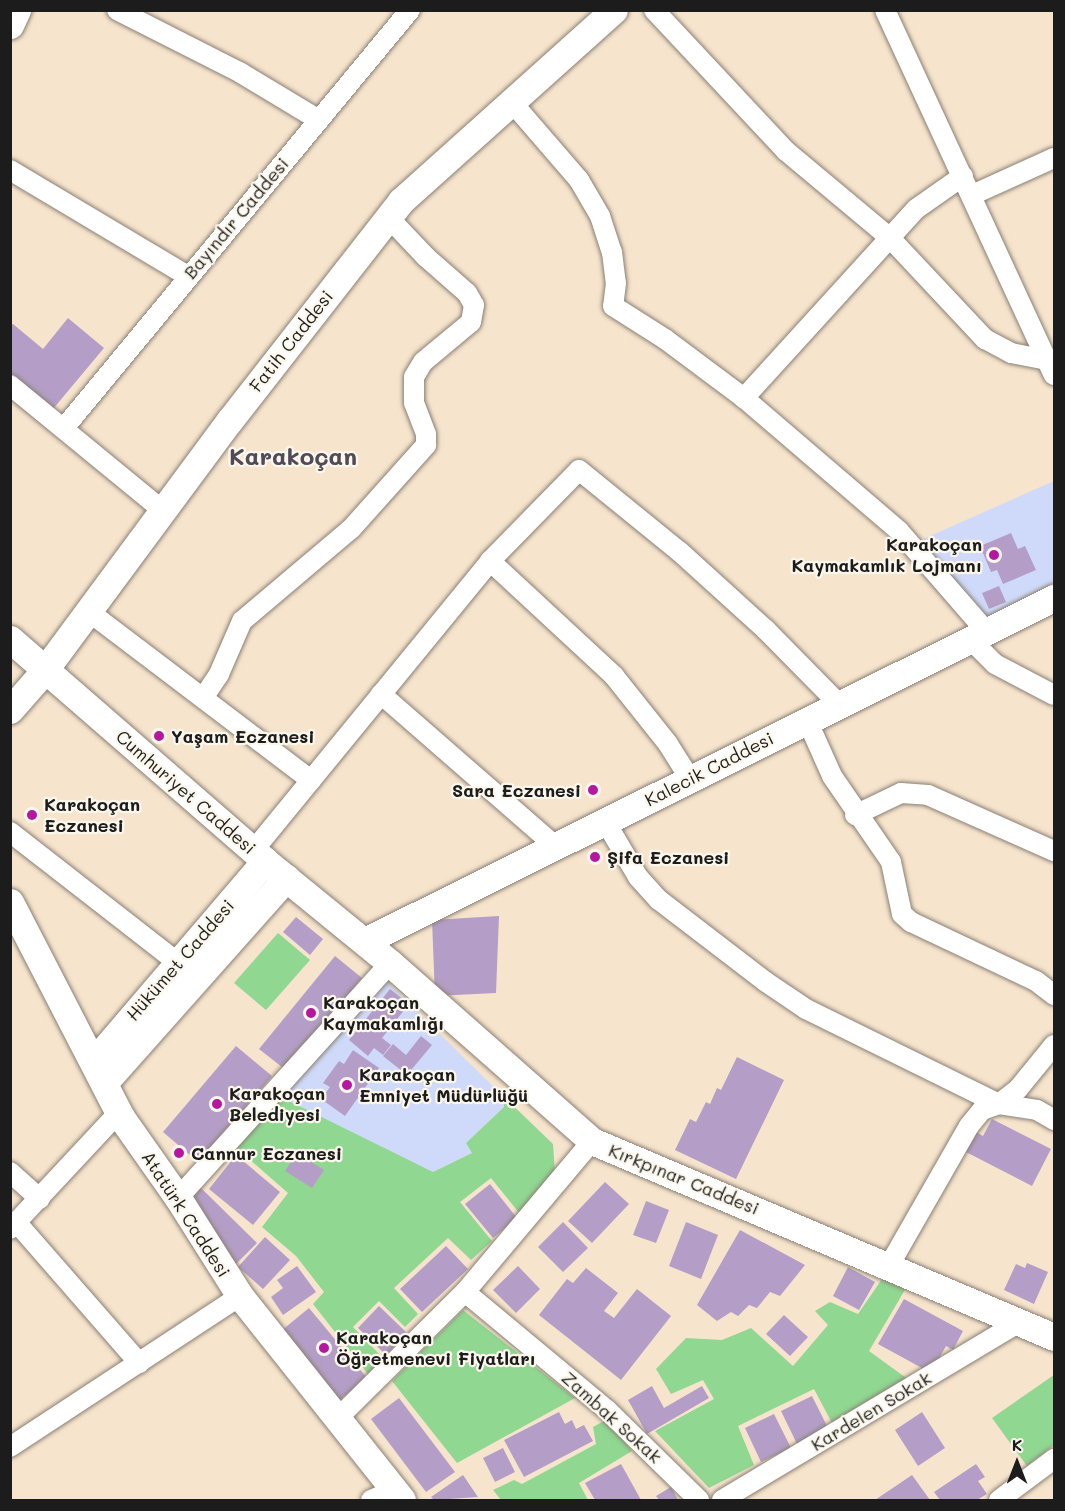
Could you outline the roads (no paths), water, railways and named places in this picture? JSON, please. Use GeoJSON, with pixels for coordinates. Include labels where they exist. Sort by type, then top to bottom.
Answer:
{"type":"FeatureCollection","features":[{"type":"Feature","properties":{"kind":"street"},"geometry":{"type":"LineString","coordinates":[[10,25],[17,10]]}},
{"type":"Feature","properties":{"kind":"street"},"geometry":{"type":"LineString","coordinates":[[117,10],[242,73],[319,120]]}},
{"type":"Feature","properties":{"kind":"street","name":"Bayındır Caddesi"},"geometry":{"type":"LineString","coordinates":[[64,428],[410,10]]}},
{"type":"Feature","properties":{"kind":"street"},"geometry":{"type":"LineString","coordinates":[[654,10],[786,151],[890,238],[985,339],[1011,353],[1051,367]]}},
{"type":"Feature","properties":{"kind":"street"},"geometry":{"type":"LineString","coordinates":[[885,10],[1051,367]]}},
{"type":"Feature","properties":{"kind":"street","name":"Fatih Caddesi"},"geometry":{"type":"LineString","coordinates":[[10,710],[44,671],[162,510],[388,217],[510,100],[611,11]]}},
{"type":"Feature","properties":{"kind":"street"},"geometry":{"type":"LineString","coordinates":[[510,100],[579,180],[600,216],[612,252],[616,283],[613,306],[665,339],[744,398],[899,531],[978,635],[995,664],[1054,695]]}},
{"type":"Feature","properties":{"kind":"street"},"geometry":{"type":"LineString","coordinates":[[972,195],[1054,158]]}},
{"type":"Feature","properties":{"kind":"street"},"geometry":{"type":"LineString","coordinates":[[10,170],[188,276]]}},
{"type":"Feature","properties":{"kind":"street"},"geometry":{"type":"LineString","coordinates":[[744,398],[916,209],[963,176]]}},
{"type":"Feature","properties":{"kind":"street"},"geometry":{"type":"LineString","coordinates":[[203,698],[219,674],[242,621],[351,529],[426,445],[426,434],[414,403],[414,377],[423,363],[471,322],[474,305],[467,293],[426,257],[388,217]]}},
{"type":"Feature","properties":{"kind":"street"},"geometry":{"type":"LineString","coordinates":[[10,385],[162,510]]}},
{"type":"Feature","properties":{"kind":"street"},"geometry":{"type":"LineString","coordinates":[[259,856],[311,780],[490,561],[579,470],[688,560],[766,630],[839,704]]}},
{"type":"Feature","properties":{"kind":"street"},"geometry":{"type":"LineString","coordinates":[[490,561],[614,676],[668,744],[690,779]]}},
{"type":"Feature","properties":{"kind":"street","name":"Kalecik Caddesi"},"geometry":{"type":"LineString","coordinates":[[365,941],[1054,598]]}},
{"type":"Feature","properties":{"kind":"street"},"geometry":{"type":"LineString","coordinates":[[88,611],[311,780]]}},
{"type":"Feature","properties":{"kind":"street","name":"Cumhuriyet Caddesi"},"geometry":{"type":"LineString","coordinates":[[10,639],[259,856],[365,941]]}},
{"type":"Feature","properties":{"kind":"street"},"geometry":{"type":"LineString","coordinates":[[381,694],[555,846]]}},
{"type":"Feature","properties":{"kind":"street"},"geometry":{"type":"LineString","coordinates":[[807,720],[832,776],[855,815],[891,862],[902,914],[911,922],[1036,981],[1054,996]]}},
{"type":"Feature","properties":{"kind":"street"},"geometry":{"type":"LineString","coordinates":[[855,815],[901,793],[928,795],[1054,851]]}},
{"type":"Feature","properties":{"kind":"street"},"geometry":{"type":"LineString","coordinates":[[605,821],[638,877],[659,900],[766,982],[806,1009],[999,1104],[1037,1110],[1054,1120]]}},
{"type":"Feature","properties":{"kind":"street"},"geometry":{"type":"LineString","coordinates":[[10,832],[178,963]]}},
{"type":"Feature","properties":{"kind":"street","name":"Hükümet Caddesi"},"geometry":{"type":"LineString","coordinates":[[100,1071],[259,856]]}},
{"type":"Feature","properties":{"kind":"street"},"geometry":{"type":"LineString","coordinates":[[100,1071],[286,878]]}},
{"type":"Feature","properties":{"kind":"street","name":"Atatürk Caddesi"},"geometry":{"type":"LineString","coordinates":[[10,902],[100,1071],[119,1112],[178,1198],[240,1296],[337,1419],[389,1497]]}},
{"type":"Feature","properties":{"kind":"street","name":"Kırkpınar Caddesi"},"geometry":{"type":"LineString","coordinates":[[365,941],[592,1141],[890,1264],[1054,1337]]}},
{"type":"Feature","properties":{"kind":"street"},"geometry":{"type":"LineString","coordinates":[[178,1198],[390,963]]}},
{"type":"Feature","properties":{"kind":"street"},"geometry":{"type":"LineString","coordinates":[[890,1264],[969,1126],[982,1110],[999,1104],[1018,1089],[1054,1045]]}},
{"type":"Feature","properties":{"kind":"street"},"geometry":{"type":"LineString","coordinates":[[119,1112],[14,1226],[139,1363]]}},
{"type":"Feature","properties":{"kind":"street"},"geometry":{"type":"LineString","coordinates":[[337,1419],[465,1292],[592,1141]]}},
{"type":"Feature","properties":{"kind":"street"},"geometry":{"type":"LineString","coordinates":[[10,1172],[40,1199]]}},
{"type":"Feature","properties":{"kind":"street","name":"Zambak Sokak"},"geometry":{"type":"LineString","coordinates":[[465,1292],[607,1410],[699,1500]]}},
{"type":"Feature","properties":{"kind":"street"},"geometry":{"type":"LineString","coordinates":[[10,1447],[240,1296]]}},
{"type":"Feature","properties":{"kind":"street","name":"Kardelen Sokak"},"geometry":{"type":"LineString","coordinates":[[722,1500],[1020,1322]]}},
{"type":"Feature","properties":{"kind":"street"},"geometry":{"type":"LineString","coordinates":[[999,1500],[1054,1459]]}},
{"type":"Feature","properties":{"kind":"place","name":"Karakoçan Kaymakamlık Lojmanı"},"geometry":{"type":"Point","coordinates":[994,555]}},
{"type":"Feature","properties":{"kind":"place","name":"Yaşam Eczanesi"},"geometry":{"type":"Point","coordinates":[159,736]}},
{"type":"Feature","properties":{"kind":"place","name":"Sara Eczanesi"},"geometry":{"type":"Point","coordinates":[593,790]}},
{"type":"Feature","properties":{"kind":"place","name":"Karakoçan Eczanesi"},"geometry":{"type":"Point","coordinates":[32,815]}},
{"type":"Feature","properties":{"kind":"place","name":"Şifa Eczanesi"},"geometry":{"type":"Point","coordinates":[595,857]}},
{"type":"Feature","properties":{"kind":"place","name":"Karakoçan Kaymakamlığı"},"geometry":{"type":"Point","coordinates":[311,1013]}},
{"type":"Feature","properties":{"kind":"place","name":"Karakoçan Emniyet Müdürlüğü"},"geometry":{"type":"Point","coordinates":[347,1085]}},
{"type":"Feature","properties":{"kind":"place","name":"Karakoçan Belediyesi"},"geometry":{"type":"Point","coordinates":[217,1104]}},
{"type":"Feature","properties":{"kind":"place","name":"Cannur Eczanesi"},"geometry":{"type":"Point","coordinates":[179,1153]}},
{"type":"Feature","properties":{"kind":"place","name":"Karakoçan Öğretmenevi Fiyatları"},"geometry":{"type":"Point","coordinates":[324,1348]}},
{"type":"Feature","properties":{"kind":"district","name":"Karakoçan"},"geometry":{"type":"Point","coordinates":[293,456]}}]}
